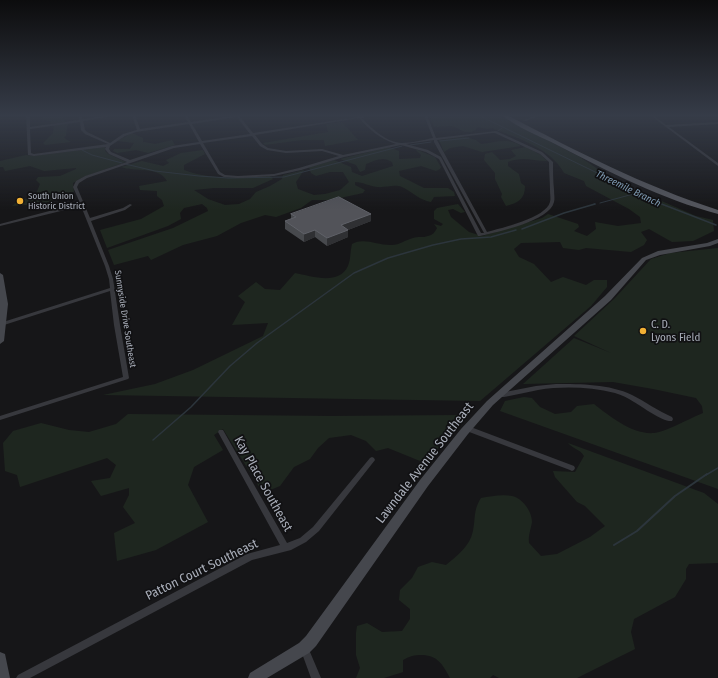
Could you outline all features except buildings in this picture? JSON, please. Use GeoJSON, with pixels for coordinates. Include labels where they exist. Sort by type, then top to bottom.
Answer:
{"type":"FeatureCollection","features":[{"type":"Feature","properties":{"kind":"main road"},"geometry":{"type":"LineString","coordinates":[[565,147],[664,195],[718,212]]}},
{"type":"Feature","properties":{"kind":"street"},"geometry":{"type":"LineString","coordinates":[[29,147],[29,154],[31,155],[95,147]]}},
{"type":"Feature","properties":{"kind":"street"},"geometry":{"type":"LineString","coordinates":[[107,147],[110,153],[129,161]]}},
{"type":"Feature","properties":{"kind":"street","name":"Sunnyside Drive Southeast"},"geometry":{"type":"LineString","coordinates":[[0,418],[126,378],[107,266],[75,187],[77,182],[86,177],[166,148],[174,147]]}},
{"type":"Feature","properties":{"kind":"street"},"geometry":{"type":"LineString","coordinates":[[204,147],[219,173],[228,176],[257,176],[281,173],[343,156],[385,147]]}},
{"type":"Feature","properties":{"kind":"street"},"geometry":{"type":"LineString","coordinates":[[265,147],[273,150],[286,152],[322,150],[343,156]]}},
{"type":"Feature","properties":{"kind":"street"},"geometry":{"type":"LineString","coordinates":[[413,147],[430,152],[440,158],[480,235],[537,217],[546,212],[552,203],[552,164],[549,159],[541,153],[527,147]]}},
{"type":"Feature","properties":{"kind":"street"},"geometry":{"type":"LineString","coordinates":[[439,147],[486,233]]}},
{"type":"Feature","properties":{"kind":"street"},"geometry":{"type":"LineString","coordinates":[[693,147],[718,165]]}},
{"type":"Feature","properties":{"kind":"street"},"geometry":{"type":"LineString","coordinates":[[0,225],[82,204]]}},
{"type":"Feature","properties":{"kind":"street"},"geometry":{"type":"LineString","coordinates":[[88,220],[124,209],[130,205]]}},
{"type":"Feature","properties":{"kind":"street","name":"Lawndale Avenue Southeast"},"geometry":{"type":"LineString","coordinates":[[255,678],[304,648],[346,595],[414,496],[475,418],[608,298],[644,259],[658,253],[708,245],[718,241]]}},
{"type":"Feature","properties":{"kind":"street"},"geometry":{"type":"LineString","coordinates":[[0,275],[2,304],[0,341]]}},
{"type":"Feature","properties":{"kind":"street"},"geometry":{"type":"LineString","coordinates":[[2,324],[112,289]]}},
{"type":"Feature","properties":{"kind":"street"},"geometry":{"type":"LineString","coordinates":[[500,395],[546,387],[566,386],[606,390],[625,394],[658,415],[670,418]]}},
{"type":"Feature","properties":{"kind":"street"},"geometry":{"type":"LineString","coordinates":[[466,428],[572,468]]}},
{"type":"Feature","properties":{"kind":"street","name":"Kay Place Southeast"},"geometry":{"type":"LineString","coordinates":[[221,432],[285,547]]}},
{"type":"Feature","properties":{"kind":"street","name":"Patton Court Southeast"},"geometry":{"type":"LineString","coordinates":[[21,678],[250,557],[303,540],[316,529],[372,460]]}},
{"type":"Feature","properties":{"kind":"street"},"geometry":{"type":"LineString","coordinates":[[304,648],[316,678]]}},
{"type":"Feature","properties":{"kind":"street"},"geometry":{"type":"LineString","coordinates":[[0,659],[3,678]]}},
{"type":"Feature","properties":{"kind":"shaded area"},"geometry":{"type":"Polygon","coordinates":[[[105,147],[105,151],[108,154],[126,162],[83,177],[73,183],[74,192],[59,196],[52,201],[38,206],[12,206],[18,201],[35,196],[40,184],[36,180],[38,177],[60,176],[76,168],[44,171],[30,166],[5,171],[3,167],[0,167],[0,161],[26,155],[33,156],[105,147]]]}},
{"type":"Feature","properties":{"kind":"shaded area"},"geometry":{"type":"Polygon","coordinates":[[[132,147],[169,147],[148,153],[136,150],[117,153],[113,151],[114,149],[130,149],[132,147]]]}},
{"type":"Feature","properties":{"kind":"shaded area"},"geometry":{"type":"Polygon","coordinates":[[[389,147],[399,151],[399,159],[420,158],[421,155],[415,149],[435,157],[441,167],[440,169],[436,171],[421,166],[399,171],[400,176],[424,188],[448,188],[454,192],[455,196],[434,197],[431,202],[423,200],[399,186],[377,187],[355,182],[355,185],[365,190],[363,193],[331,200],[312,200],[301,208],[276,217],[265,215],[241,223],[217,236],[183,245],[151,260],[148,256],[114,265],[108,250],[173,228],[208,211],[207,208],[202,204],[184,208],[180,213],[181,219],[168,226],[107,248],[100,230],[141,219],[164,206],[162,200],[157,196],[157,191],[140,190],[139,186],[167,181],[163,176],[153,171],[121,167],[142,161],[163,166],[169,163],[166,160],[181,153],[203,150],[205,154],[184,165],[184,170],[215,177],[237,178],[270,176],[273,179],[253,188],[214,188],[194,190],[208,199],[225,205],[239,204],[250,199],[256,192],[282,179],[283,175],[304,170],[296,182],[298,189],[314,195],[340,190],[349,182],[343,172],[330,172],[316,176],[311,173],[309,167],[334,160],[351,167],[352,172],[362,176],[393,166],[392,162],[386,159],[376,160],[366,164],[365,170],[360,172],[356,165],[340,159],[389,147]]]}},
{"type":"Feature","properties":{"kind":"shaded area"},"geometry":{"type":"Polygon","coordinates":[[[442,147],[459,147],[450,148],[444,152],[442,147]]]}},
{"type":"Feature","properties":{"kind":"shaded area"},"geometry":{"type":"Polygon","coordinates":[[[465,147],[517,147],[482,152],[465,147]]]}},
{"type":"Feature","properties":{"kind":"shaded area"},"geometry":{"type":"Polygon","coordinates":[[[526,147],[541,155],[547,161],[518,159],[508,162],[508,166],[519,174],[521,183],[525,186],[525,190],[520,200],[506,206],[501,197],[502,194],[495,179],[495,173],[484,160],[485,154],[492,152],[500,160],[510,159],[516,156],[511,150],[526,147]]]}},
{"type":"Feature","properties":{"kind":"shaded area"},"geometry":{"type":"Polygon","coordinates":[[[535,147],[560,147],[595,167],[603,175],[696,216],[713,220],[714,231],[693,241],[672,242],[649,229],[641,232],[647,240],[644,245],[631,252],[586,248],[579,250],[563,248],[560,242],[521,243],[514,249],[519,257],[534,264],[551,282],[563,277],[586,285],[594,280],[607,280],[607,287],[591,306],[480,401],[103,395],[155,384],[193,370],[263,336],[268,323],[232,325],[245,302],[238,296],[256,282],[265,289],[280,290],[295,273],[324,278],[338,276],[344,272],[348,266],[352,244],[362,241],[395,245],[415,237],[426,237],[433,234],[437,228],[434,224],[441,226],[443,224],[434,219],[434,211],[437,208],[458,204],[465,212],[461,213],[453,209],[448,210],[451,217],[469,232],[482,236],[542,218],[548,214],[578,224],[579,227],[574,231],[587,236],[596,229],[595,222],[618,226],[641,223],[640,217],[629,209],[586,186],[584,181],[564,173],[558,164],[542,150],[535,147]]]}},
{"type":"Feature","properties":{"kind":"shaded area"},"geometry":{"type":"Polygon","coordinates":[[[718,248],[718,489],[500,411],[505,401],[524,397],[532,398],[540,407],[555,414],[571,412],[577,406],[594,404],[622,424],[646,433],[654,433],[671,428],[703,413],[702,406],[696,398],[613,382],[523,384],[574,338],[611,353],[574,336],[615,298],[651,259],[670,253],[718,248]]]}},
{"type":"Feature","properties":{"kind":"shaded area"},"geometry":{"type":"Polygon","coordinates":[[[128,414],[331,416],[462,415],[463,422],[425,463],[388,448],[376,451],[366,441],[351,435],[329,438],[318,448],[310,459],[294,467],[280,486],[263,493],[223,429],[214,435],[223,450],[194,467],[188,485],[208,522],[156,550],[117,561],[114,533],[135,523],[123,507],[129,495],[129,488],[101,496],[91,481],[110,478],[116,465],[107,458],[20,487],[17,475],[5,471],[3,443],[13,431],[41,423],[69,430],[89,432],[116,424],[128,414]]]}},
{"type":"Feature","properties":{"kind":"shaded area"},"geometry":{"type":"Polygon","coordinates":[[[568,443],[704,493],[718,504],[718,563],[689,564],[686,569],[686,579],[675,597],[634,619],[631,632],[635,649],[577,678],[499,678],[493,675],[490,678],[450,678],[442,665],[436,659],[427,655],[416,655],[403,660],[403,672],[384,678],[356,678],[360,668],[356,655],[357,626],[367,623],[382,632],[402,631],[410,619],[410,609],[399,600],[400,590],[412,578],[418,567],[432,562],[446,565],[466,546],[471,536],[476,510],[481,498],[508,495],[516,497],[523,502],[532,518],[529,543],[541,556],[557,554],[590,537],[605,526],[585,506],[577,502],[555,477],[553,471],[575,472],[584,456],[581,452],[568,443]]]}},
{"type":"Feature","properties":{"kind":"waterway"},"geometry":{"type":"LineString","coordinates":[[125,164],[155,171],[199,176],[228,178],[284,177],[400,147]]}},
{"type":"Feature","properties":{"kind":"waterway","name":"Threemile Branch"},"geometry":{"type":"LineString","coordinates":[[543,147],[661,204]]}},
{"type":"Feature","properties":{"kind":"waterway"},"geometry":{"type":"LineString","coordinates":[[82,150],[92,155],[122,163]]}},
{"type":"Feature","properties":{"kind":"waterway"},"geometry":{"type":"LineString","coordinates":[[600,203],[637,193]]}},
{"type":"Feature","properties":{"kind":"waterway","name":"Threemile Branch"},"geometry":{"type":"LineString","coordinates":[[659,203],[716,225]]}},
{"type":"Feature","properties":{"kind":"waterway"},"geometry":{"type":"LineString","coordinates":[[522,229],[564,213],[594,204]]}},
{"type":"Feature","properties":{"kind":"waterway"},"geometry":{"type":"LineString","coordinates":[[153,440],[191,407],[230,366],[257,343],[354,273],[388,258],[433,245],[461,239],[491,237],[516,230]]}},
{"type":"Feature","properties":{"kind":"waterway"},"geometry":{"type":"LineString","coordinates":[[706,475],[718,468]]}},
{"type":"Feature","properties":{"kind":"waterway"},"geometry":{"type":"LineString","coordinates":[[614,545],[637,531],[675,496],[707,474]]}},
{"type":"Feature","properties":{"kind":"place","name":"South Union Historic District"},"geometry":{"type":"Point","coordinates":[20,201]}},
{"type":"Feature","properties":{"kind":"place","name":"C. D. Lyons Field"},"geometry":{"type":"Point","coordinates":[643,331]}}]}
